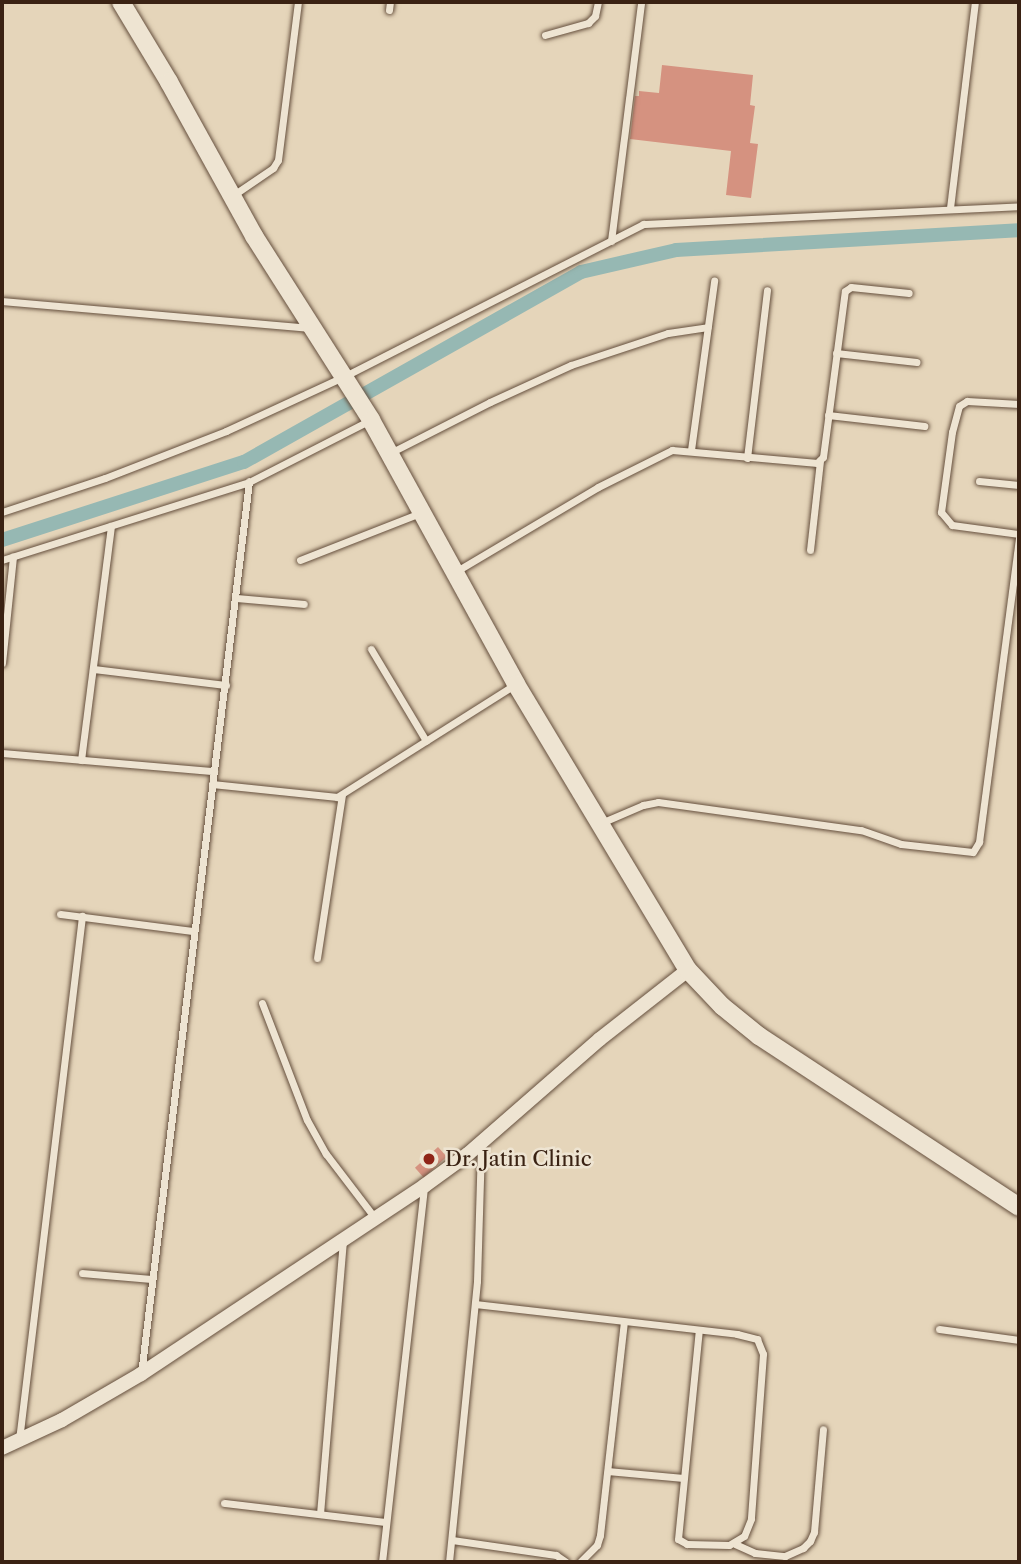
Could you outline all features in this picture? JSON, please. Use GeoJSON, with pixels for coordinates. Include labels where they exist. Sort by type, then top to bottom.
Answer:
{"type":"FeatureCollection","features":[{"type":"Feature","properties":{"kind":"street"},"geometry":{"type":"LineString","coordinates":[[121,2],[169,82],[254,236],[369,416],[516,684],[688,971],[722,1006],[759,1036],[1019,1207]]}},
{"type":"Feature","properties":{"kind":"street"},"geometry":{"type":"LineString","coordinates":[[2,1448],[62,1420],[141,1374],[424,1186],[481,1142],[600,1039],[688,971]]}},
{"type":"Feature","properties":{"kind":"lane"},"geometry":{"type":"LineString","coordinates":[[232,196],[273,168],[278,160],[298,2]]}},
{"type":"Feature","properties":{"kind":"lane"},"geometry":{"type":"LineString","coordinates":[[545,35],[588,23],[594,16],[598,2]]}},
{"type":"Feature","properties":{"kind":"lane"},"geometry":{"type":"LineString","coordinates":[[611,241],[641,2]]}},
{"type":"Feature","properties":{"kind":"lane"},"geometry":{"type":"LineString","coordinates":[[950,208],[975,2]]}},
{"type":"Feature","properties":{"kind":"lane"},"geometry":{"type":"LineString","coordinates":[[2,512],[105,478],[349,383],[643,224],[1019,206]]}},
{"type":"Feature","properties":{"kind":"lane"},"geometry":{"type":"LineString","coordinates":[[691,450],[715,281]]}},
{"type":"Feature","properties":{"kind":"lane"},"geometry":{"type":"LineString","coordinates":[[810,550],[820,461],[846,289],[909,293]]}},
{"type":"Feature","properties":{"kind":"lane"},"geometry":{"type":"LineString","coordinates":[[747,458],[767,290]]}},
{"type":"Feature","properties":{"kind":"lane"},"geometry":{"type":"LineString","coordinates":[[2,301],[314,328]]}},
{"type":"Feature","properties":{"kind":"lane"},"geometry":{"type":"LineString","coordinates":[[389,454],[571,365],[668,333],[708,327]]}},
{"type":"Feature","properties":{"kind":"lane"},"geometry":{"type":"LineString","coordinates":[[836,353],[916,362]]}},
{"type":"Feature","properties":{"kind":"lane"},"geometry":{"type":"LineString","coordinates":[[600,823],[643,805],[658,802],[861,830],[901,844],[973,852],[979,842],[1019,535],[952,525],[941,512],[952,432],[959,406],[971,401],[1019,404]]}},
{"type":"Feature","properties":{"kind":"lane"},"geometry":{"type":"LineString","coordinates":[[828,415],[924,426]]}},
{"type":"Feature","properties":{"kind":"lane"},"geometry":{"type":"LineString","coordinates":[[2,560],[249,482],[369,416]]}},
{"type":"Feature","properties":{"kind":"lane"},"geometry":{"type":"LineString","coordinates":[[455,572],[598,487],[672,450],[812,464],[820,461]]}},
{"type":"Feature","properties":{"kind":"lane"},"geometry":{"type":"LineString","coordinates":[[979,481],[1019,485]]}},
{"type":"Feature","properties":{"kind":"lane"},"geometry":{"type":"LineString","coordinates":[[141,1374],[249,482]]}},
{"type":"Feature","properties":{"kind":"lane"},"geometry":{"type":"LineString","coordinates":[[300,560],[422,513]]}},
{"type":"Feature","properties":{"kind":"lane"},"geometry":{"type":"LineString","coordinates":[[81,760],[111,526]]}},
{"type":"Feature","properties":{"kind":"lane"},"geometry":{"type":"LineString","coordinates":[[2,663],[13,557]]}},
{"type":"Feature","properties":{"kind":"lane"},"geometry":{"type":"LineString","coordinates":[[237,598],[303,604]]}},
{"type":"Feature","properties":{"kind":"lane"},"geometry":{"type":"LineString","coordinates":[[371,649],[426,741]]}},
{"type":"Feature","properties":{"kind":"lane"},"geometry":{"type":"LineString","coordinates":[[93,669],[226,685]]}},
{"type":"Feature","properties":{"kind":"lane"},"geometry":{"type":"LineString","coordinates":[[212,784],[320,797],[342,794],[516,684]]}},
{"type":"Feature","properties":{"kind":"lane"},"geometry":{"type":"LineString","coordinates":[[2,753],[214,771]]}},
{"type":"Feature","properties":{"kind":"lane"},"geometry":{"type":"LineString","coordinates":[[317,958],[342,794]]}},
{"type":"Feature","properties":{"kind":"lane"},"geometry":{"type":"LineString","coordinates":[[60,914],[193,931]]}},
{"type":"Feature","properties":{"kind":"lane"},"geometry":{"type":"LineString","coordinates":[[19,1441],[82,916]]}},
{"type":"Feature","properties":{"kind":"lane"},"geometry":{"type":"LineString","coordinates":[[261,1003],[307,1120],[326,1154],[375,1218]]}},
{"type":"Feature","properties":{"kind":"lane"},"geometry":{"type":"LineString","coordinates":[[449,1562],[475,1304],[481,1142]]}},
{"type":"Feature","properties":{"kind":"lane"},"geometry":{"type":"LineString","coordinates":[[382,1562],[424,1186]]}},
{"type":"Feature","properties":{"kind":"lane"},"geometry":{"type":"LineString","coordinates":[[320,1514],[343,1239]]}},
{"type":"Feature","properties":{"kind":"lane"},"geometry":{"type":"LineString","coordinates":[[82,1273],[151,1279]]}},
{"type":"Feature","properties":{"kind":"lane"},"geometry":{"type":"LineString","coordinates":[[475,1304],[752,1337],[762,1348],[751,1519],[744,1536],[735,1544]]}},
{"type":"Feature","properties":{"kind":"lane"},"geometry":{"type":"LineString","coordinates":[[580,1562],[598,1541],[624,1322]]}},
{"type":"Feature","properties":{"kind":"lane"},"geometry":{"type":"LineString","coordinates":[[939,1329],[1019,1340]]}},
{"type":"Feature","properties":{"kind":"lane"},"geometry":{"type":"LineString","coordinates":[[699,1330],[679,1542],[735,1544],[755,1553],[785,1556],[803,1548],[814,1532],[823,1429]]}},
{"type":"Feature","properties":{"kind":"lane"},"geometry":{"type":"LineString","coordinates":[[608,1471],[683,1478]]}},
{"type":"Feature","properties":{"kind":"lane"},"geometry":{"type":"LineString","coordinates":[[224,1503],[386,1522]]}},
{"type":"Feature","properties":{"kind":"lane"},"geometry":{"type":"LineString","coordinates":[[452,1540],[556,1555],[566,1562]]}},
{"type":"Feature","properties":{"kind":"building"},"geometry":{"type":"Polygon","coordinates":[[[662,65],[753,75],[750,105],[755,106],[750,143],[758,144],[751,198],[726,195],[731,151],[630,139],[635,96],[639,96],[639,91],[659,93],[662,65]]]}},
{"type":"Feature","properties":{"kind":"building"},"geometry":{"type":"Polygon","coordinates":[[[438,1147],[447,1157],[424,1177],[415,1168],[438,1147]]]}},
{"type":"Feature","properties":{"kind":"waterway"},"geometry":{"type":"LineString","coordinates":[[2,540],[244,462],[581,272],[676,250],[1019,230]]}},
{"type":"Feature","properties":{"kind":"place","name":"Dr. Jatin Clinic"},"geometry":{"type":"Point","coordinates":[429,1159]}}]}
